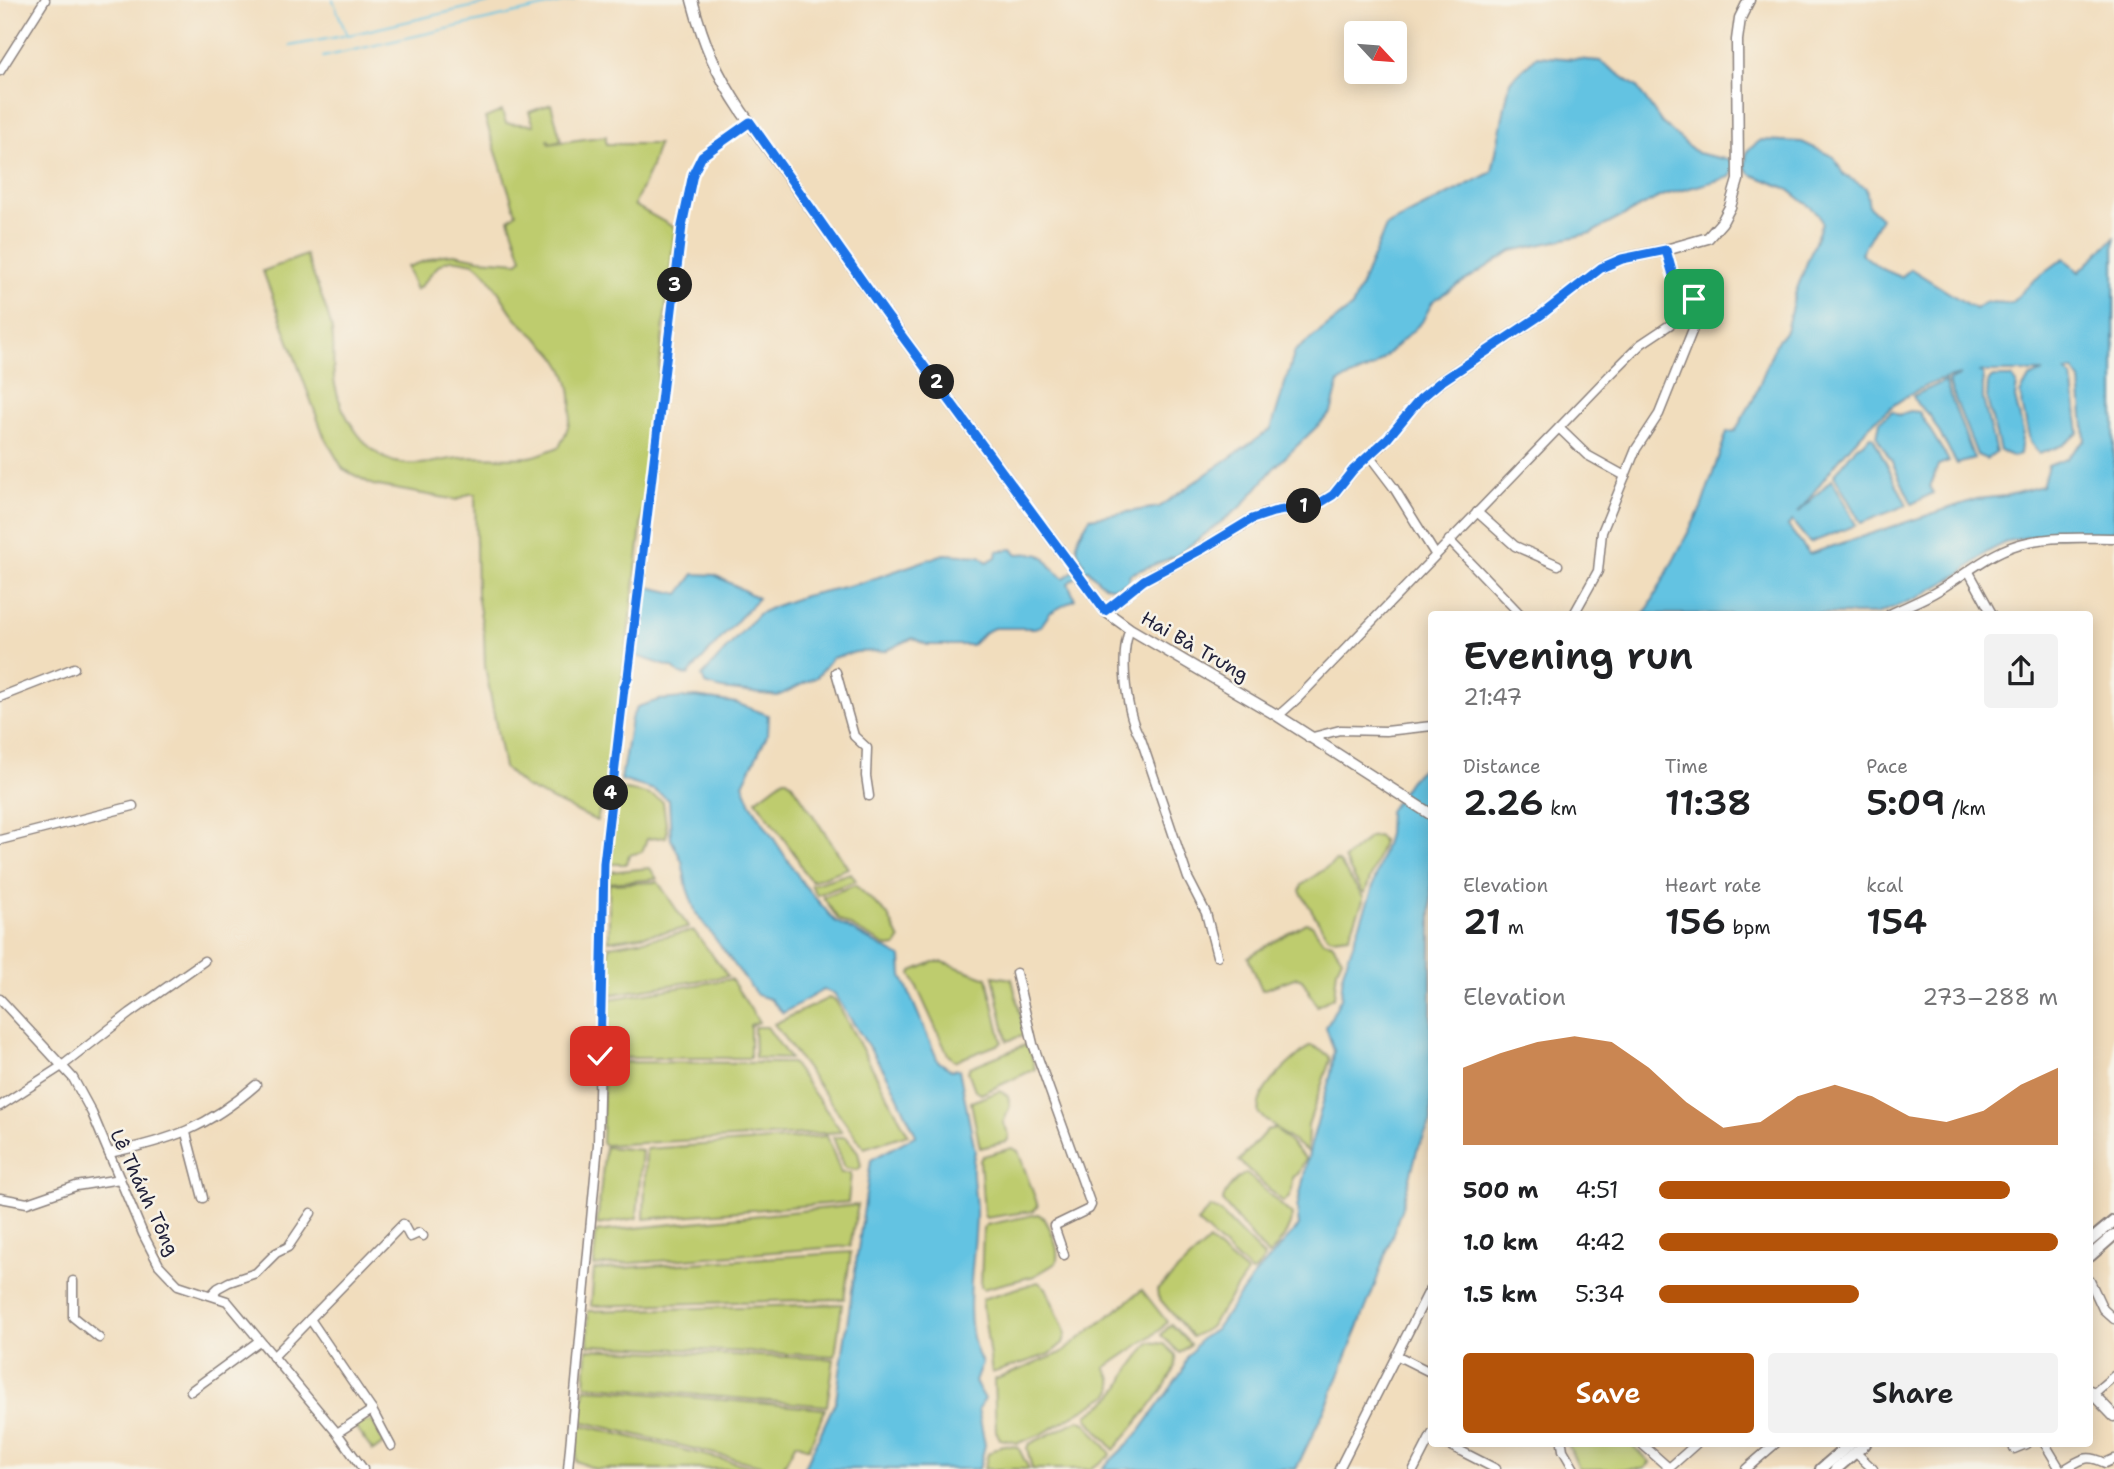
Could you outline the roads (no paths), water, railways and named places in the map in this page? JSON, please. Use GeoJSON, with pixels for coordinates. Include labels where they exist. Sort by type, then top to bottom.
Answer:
{"type":"FeatureCollection","features":[{"type":"Feature","properties":{"kind":"main road"},"geometry":{"type":"LineString","coordinates":[[2093,1238],[2114,1221]]}},
{"type":"Feature","properties":{"kind":"main road"},"geometry":{"type":"LineString","coordinates":[[2093,1254],[2114,1236]]}},
{"type":"Feature","properties":{"kind":"main road"},"geometry":{"type":"LineString","coordinates":[[1821,1469],[1849,1447]]}},
{"type":"Feature","properties":{"kind":"main road"},"geometry":{"type":"LineString","coordinates":[[1836,1469],[1849,1447]]}},
{"type":"Feature","properties":{"kind":"street"},"geometry":{"type":"LineString","coordinates":[[0,71],[45,0]]}},
{"type":"Feature","properties":{"kind":"street","name":"Hai Bà Trưng"},"geometry":{"type":"LineString","coordinates":[[692,0],[703,41],[721,80],[885,313],[1105,611],[1130,629],[1278,716],[1428,813]]}},
{"type":"Feature","properties":{"kind":"street"},"geometry":{"type":"LineString","coordinates":[[1105,611],[1144,580],[1252,519],[1320,503],[1333,495],[1388,438],[1420,399],[1439,383],[1541,315],[1601,268],[1631,256],[1666,250],[1708,238],[1730,207],[1738,180],[1737,40],[1740,18],[1749,0]]}},
{"type":"Feature","properties":{"kind":"street"},"geometry":{"type":"LineString","coordinates":[[568,1469],[598,1144],[606,851],[611,790],[624,688],[628,677],[682,226],[693,174],[702,156],[750,122]]}},
{"type":"Feature","properties":{"kind":"street"},"geometry":{"type":"LineString","coordinates":[[1576,611],[1598,571],[1602,532],[1636,449],[1659,414],[1699,309],[1694,299],[1676,286],[1666,250]]}},
{"type":"Feature","properties":{"kind":"street"},"geometry":{"type":"LineString","coordinates":[[1278,716],[1641,344],[1677,320],[1694,299]]}},
{"type":"Feature","properties":{"kind":"street"},"geometry":{"type":"LineString","coordinates":[[1559,428],[1587,455],[1625,476]]}},
{"type":"Feature","properties":{"kind":"street"},"geometry":{"type":"LineString","coordinates":[[1369,455],[1394,488],[1435,554]]}},
{"type":"Feature","properties":{"kind":"street"},"geometry":{"type":"LineString","coordinates":[[1477,512],[1514,546],[1558,565]]}},
{"type":"Feature","properties":{"kind":"street"},"geometry":{"type":"LineString","coordinates":[[1896,611],[1935,593],[1969,572],[1984,558],[2030,541],[2114,538]]}},
{"type":"Feature","properties":{"kind":"street"},"geometry":{"type":"LineString","coordinates":[[1449,540],[1517,611]]}},
{"type":"Feature","properties":{"kind":"street"},"geometry":{"type":"LineString","coordinates":[[1969,572],[1990,611]]}},
{"type":"Feature","properties":{"kind":"street"},"geometry":{"type":"LineString","coordinates":[[1130,629],[1125,672],[1135,731],[1141,739],[1188,878],[1206,913],[1217,956]]}},
{"type":"Feature","properties":{"kind":"street"},"geometry":{"type":"LineString","coordinates":[[0,697],[74,668]]}},
{"type":"Feature","properties":{"kind":"street"},"geometry":{"type":"LineString","coordinates":[[836,672],[854,736],[866,748],[869,796]]}},
{"type":"Feature","properties":{"kind":"street"},"geometry":{"type":"LineString","coordinates":[[1309,738],[1340,730],[1386,731],[1428,726]]}},
{"type":"Feature","properties":{"kind":"street"},"geometry":{"type":"LineString","coordinates":[[0,840],[133,806]]}},
{"type":"Feature","properties":{"kind":"street"},"geometry":{"type":"LineString","coordinates":[[0,1106],[62,1066],[130,1013],[204,961]]}},
{"type":"Feature","properties":{"kind":"street"},"geometry":{"type":"LineString","coordinates":[[1016,973],[1033,1044],[1091,1205],[1089,1209],[1054,1226],[1064,1255]]}},
{"type":"Feature","properties":{"kind":"street","name":"Lê Thánh Tông"},"geometry":{"type":"LineString","coordinates":[[0,999],[73,1078],[159,1265],[178,1285],[227,1301],[337,1433],[363,1469]]}},
{"type":"Feature","properties":{"kind":"street"},"geometry":{"type":"LineString","coordinates":[[109,1153],[186,1133],[234,1105],[257,1085]]}},
{"type":"Feature","properties":{"kind":"street"},"geometry":{"type":"LineString","coordinates":[[186,1133],[203,1198]]}},
{"type":"Feature","properties":{"kind":"street"},"geometry":{"type":"LineString","coordinates":[[0,1198],[27,1203],[76,1186],[120,1179]]}},
{"type":"Feature","properties":{"kind":"street"},"geometry":{"type":"LineString","coordinates":[[211,1296],[229,1282],[256,1273],[276,1253],[288,1247],[311,1213]]}},
{"type":"Feature","properties":{"kind":"street"},"geometry":{"type":"LineString","coordinates":[[273,1357],[367,1264],[403,1224],[410,1237],[419,1233],[423,1236]]}},
{"type":"Feature","properties":{"kind":"street"},"geometry":{"type":"LineString","coordinates":[[73,1281],[73,1317],[99,1338]]}},
{"type":"Feature","properties":{"kind":"street"},"geometry":{"type":"LineString","coordinates":[[2093,1287],[2103,1309],[2114,1319]]}},
{"type":"Feature","properties":{"kind":"street"},"geometry":{"type":"LineString","coordinates":[[1339,1469],[1428,1293]]}},
{"type":"Feature","properties":{"kind":"street"},"geometry":{"type":"LineString","coordinates":[[310,1319],[372,1410],[391,1446]]}},
{"type":"Feature","properties":{"kind":"street"},"geometry":{"type":"LineString","coordinates":[[191,1391],[259,1340]]}},
{"type":"Feature","properties":{"kind":"street"},"geometry":{"type":"LineString","coordinates":[[1396,1355],[1428,1371]]}},
{"type":"Feature","properties":{"kind":"street"},"geometry":{"type":"LineString","coordinates":[[2093,1391],[2114,1376]]}},
{"type":"Feature","properties":{"kind":"street"},"geometry":{"type":"LineString","coordinates":[[2093,1394],[2114,1416]]}},
{"type":"Feature","properties":{"kind":"street"},"geometry":{"type":"LineString","coordinates":[[337,1433],[372,1410]]}},
{"type":"Feature","properties":{"kind":"street"},"geometry":{"type":"LineString","coordinates":[[1414,1469],[1428,1441]]}},
{"type":"Feature","properties":{"kind":"street"},"geometry":{"type":"LineString","coordinates":[[1453,1447],[1496,1469]]}},
{"type":"Feature","properties":{"kind":"street"},"geometry":{"type":"LineString","coordinates":[[1562,1447],[1574,1469]]}},
{"type":"Feature","properties":{"kind":"street"},"geometry":{"type":"LineString","coordinates":[[1645,1447],[1668,1468],[1692,1447]]}},
{"type":"Feature","properties":{"kind":"street"},"geometry":{"type":"LineString","coordinates":[[1746,1469],[1772,1447]]}},
{"type":"Feature","properties":{"kind":"street"},"geometry":{"type":"LineString","coordinates":[[1851,1447],[1872,1469]]}},
{"type":"Feature","properties":{"kind":"street"},"geometry":{"type":"LineString","coordinates":[[2014,1449],[2019,1447]]}},
{"type":"Feature","properties":{"kind":"street"},"geometry":{"type":"LineString","coordinates":[[2047,1447],[2062,1469],[2086,1458],[2105,1464],[2114,1459]]}},
{"type":"Feature","properties":{"kind":"water"},"geometry":{"type":"Polygon","coordinates":[[[1537,56],[1600,61],[1637,87],[1662,123],[1697,153],[1738,162],[1730,177],[1661,196],[1591,233],[1512,251],[1433,301],[1422,322],[1374,367],[1339,382],[1331,413],[1273,469],[1242,506],[1176,556],[1130,574],[1128,582],[1121,585],[1109,587],[1096,579],[1088,569],[1068,583],[1075,599],[1050,613],[1041,626],[994,628],[985,632],[972,645],[927,645],[913,638],[885,651],[856,652],[832,658],[817,677],[778,696],[722,689],[705,684],[702,676],[758,614],[804,596],[861,583],[944,554],[980,556],[987,562],[996,557],[997,551],[1012,549],[1017,554],[1037,554],[1064,578],[1084,563],[1077,545],[1090,518],[1159,507],[1271,429],[1295,351],[1352,307],[1386,226],[1492,172],[1510,81],[1537,56]]]}},
{"type":"Feature","properties":{"kind":"water"},"geometry":{"type":"Polygon","coordinates":[[[1761,140],[1802,142],[1834,157],[1843,174],[1866,188],[1869,207],[1881,218],[1861,253],[1880,268],[1901,277],[1911,269],[1975,309],[1985,302],[2011,303],[2033,281],[2064,258],[2079,272],[2114,238],[2114,534],[2029,537],[2009,541],[1987,552],[1963,572],[1917,598],[1884,611],[1646,611],[1701,508],[1727,432],[1735,431],[1753,400],[1776,343],[1786,331],[1795,294],[1822,223],[1818,213],[1786,188],[1750,174],[1745,167],[1747,151],[1761,140]],[[2073,370],[2066,372],[2072,377],[2079,433],[2063,445],[2039,454],[2030,442],[2020,394],[2029,378],[2043,372],[1978,372],[1983,373],[1983,399],[1996,453],[1986,459],[1977,455],[1948,381],[1961,375],[1934,382],[1910,394],[1868,428],[1798,513],[1832,479],[1856,525],[1810,543],[1792,521],[1788,526],[1809,554],[1977,499],[2005,496],[2042,486],[2048,466],[2066,459],[2085,440],[2080,380],[2073,370]]]}},
{"type":"Feature","properties":{"kind":"water"},"geometry":{"type":"Polygon","coordinates":[[[1993,377],[2012,377],[2017,384],[2015,398],[2023,431],[2020,454],[2015,457],[2000,451],[1987,399],[1988,381],[1993,377]]]}},
{"type":"Feature","properties":{"kind":"water"},"geometry":{"type":"Polygon","coordinates":[[[1945,381],[1974,459],[1957,464],[1930,416],[1917,404],[1913,396],[1945,381]]]}},
{"type":"Feature","properties":{"kind":"water"},"geometry":{"type":"Polygon","coordinates":[[[1892,411],[1899,415],[1910,411],[1919,412],[1949,461],[1938,465],[1930,487],[1933,493],[1912,504],[1877,437],[1880,421],[1892,411]]]}},
{"type":"Feature","properties":{"kind":"water"},"geometry":{"type":"Polygon","coordinates":[[[1870,436],[1873,437],[1907,505],[1861,523],[1834,475],[1857,446],[1870,436]]]}},
{"type":"Feature","properties":{"kind":"water"},"geometry":{"type":"Polygon","coordinates":[[[694,574],[715,575],[758,598],[688,675],[634,655],[644,586],[679,594],[694,574]]]}},
{"type":"Feature","properties":{"kind":"water"},"geometry":{"type":"Polygon","coordinates":[[[696,697],[736,703],[768,715],[767,735],[743,784],[751,804],[804,885],[835,921],[901,957],[902,976],[938,1061],[951,1070],[959,1069],[975,1151],[973,1167],[976,1217],[970,1311],[975,1347],[982,1363],[975,1382],[985,1399],[978,1409],[985,1445],[979,1469],[804,1469],[836,1400],[871,1160],[916,1135],[890,1080],[834,993],[823,990],[783,1013],[770,999],[757,995],[696,913],[687,888],[682,861],[671,839],[669,800],[654,790],[621,780],[631,719],[637,707],[659,700],[696,697]]]}},
{"type":"Feature","properties":{"kind":"water"},"geometry":{"type":"Polygon","coordinates":[[[1428,763],[1428,1128],[1417,1151],[1402,1207],[1375,1285],[1330,1398],[1296,1469],[1102,1469],[1137,1435],[1182,1372],[1187,1357],[1202,1338],[1215,1330],[1253,1277],[1299,1226],[1297,1208],[1310,1148],[1331,1074],[1334,1051],[1326,1027],[1341,998],[1343,972],[1371,893],[1388,834],[1389,811],[1410,780],[1428,763]]]}},
{"type":"Feature","properties":{"kind":"waterway"},"geometry":{"type":"LineString","coordinates":[[333,0],[346,33]]}},
{"type":"Feature","properties":{"kind":"waterway"},"geometry":{"type":"LineString","coordinates":[[290,46],[501,0]]}},
{"type":"Feature","properties":{"kind":"waterway"},"geometry":{"type":"LineString","coordinates":[[323,57],[574,0]]}}]}
